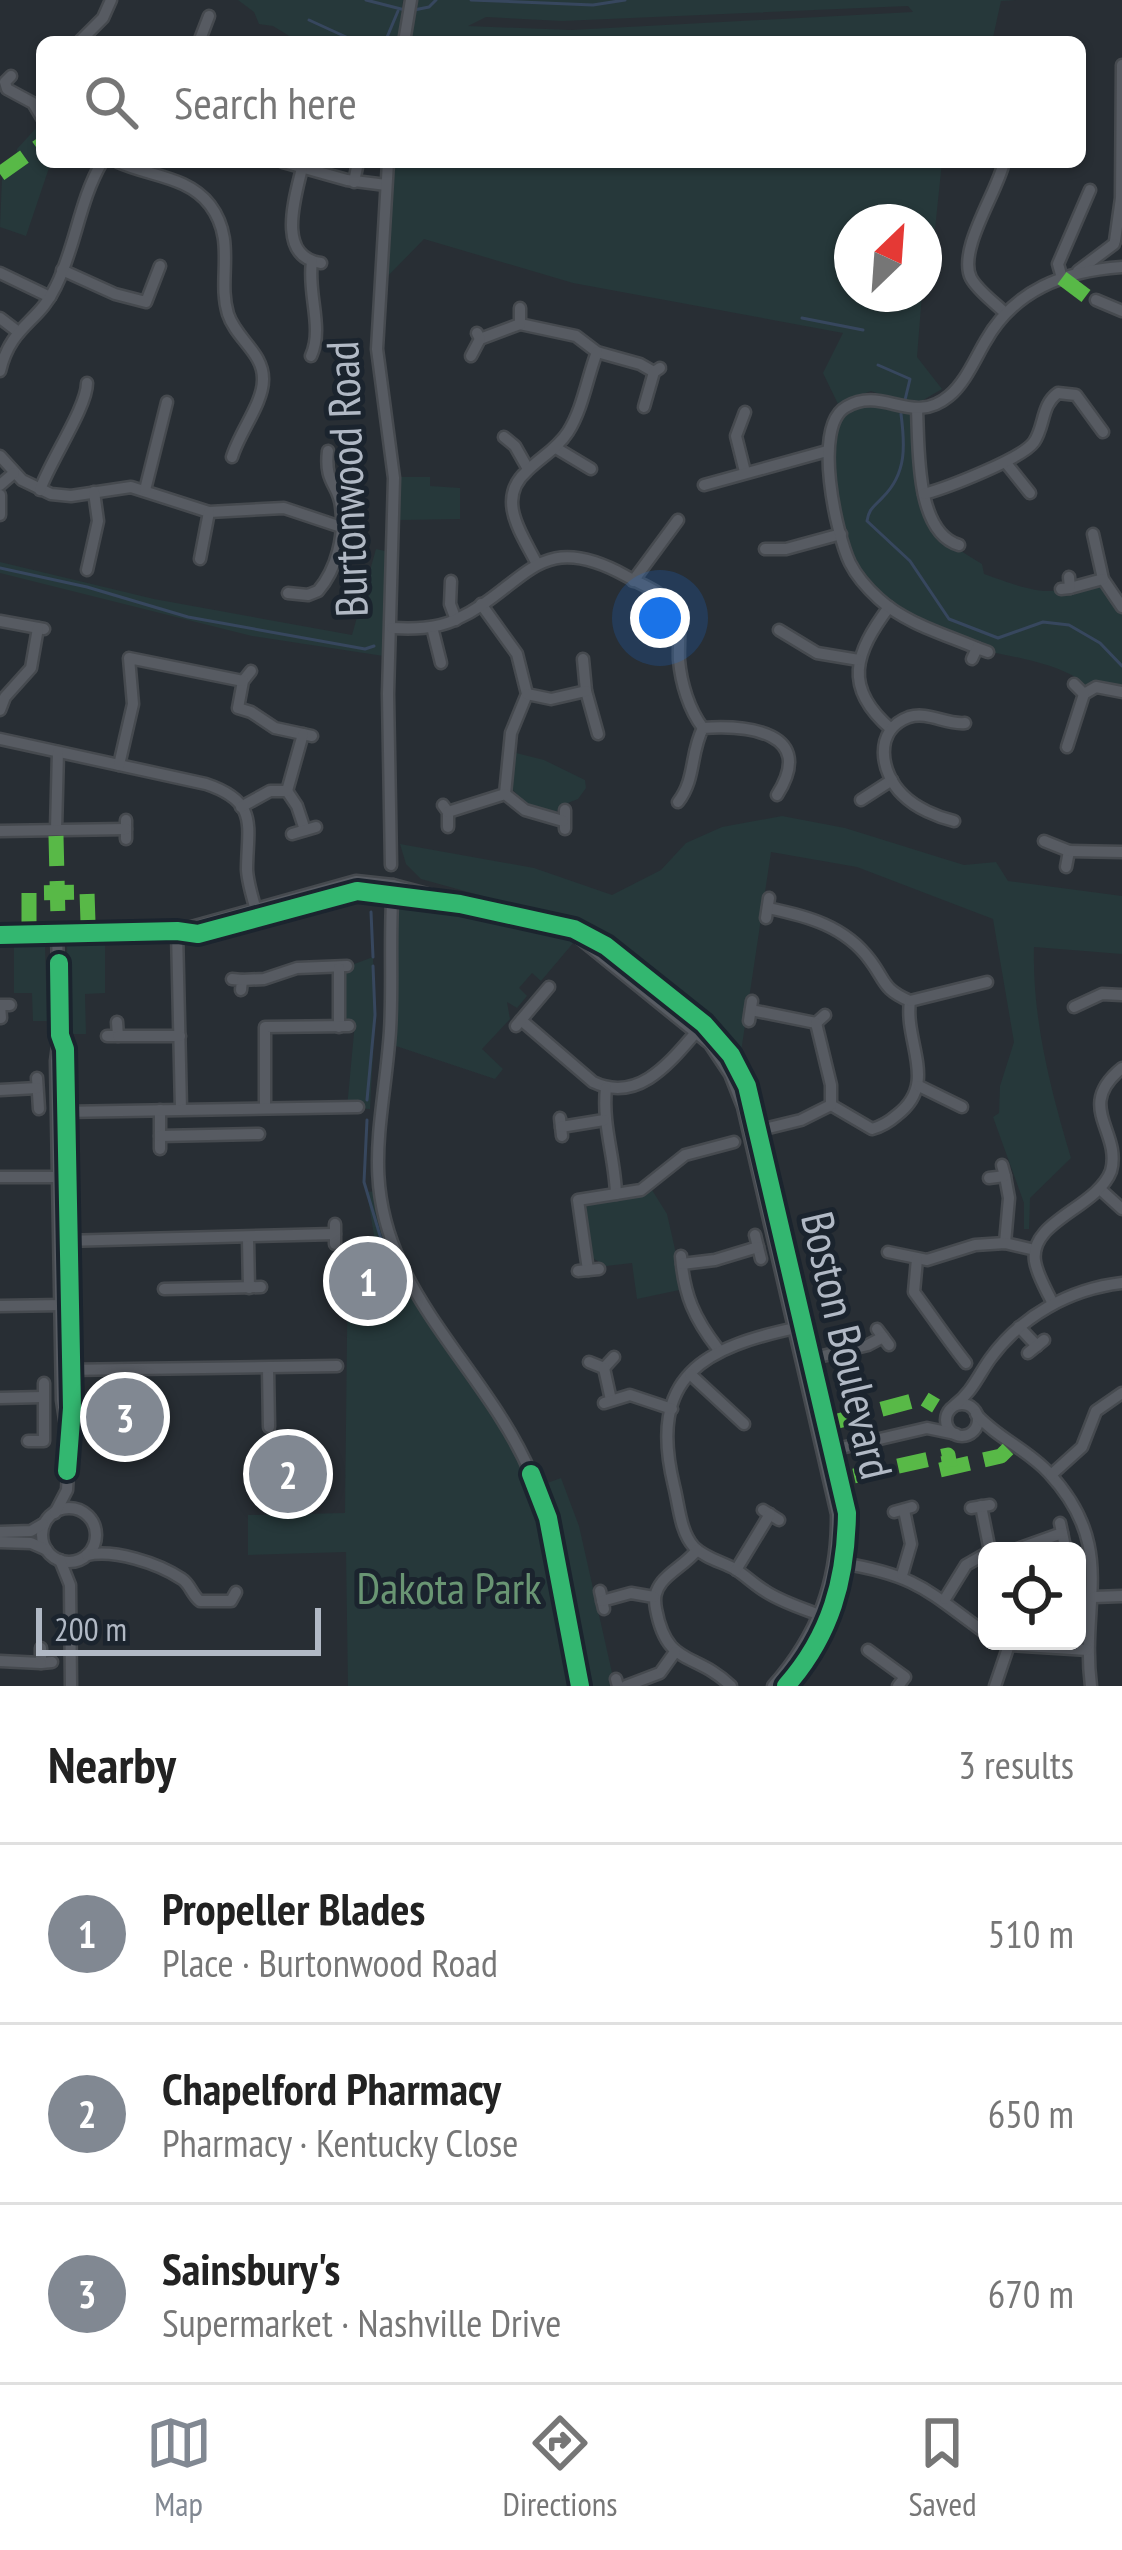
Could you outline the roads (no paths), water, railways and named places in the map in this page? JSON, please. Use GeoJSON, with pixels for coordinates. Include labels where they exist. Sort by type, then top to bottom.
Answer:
{"type":"FeatureCollection","features":[{"type":"Feature","properties":{"kind":"street"},"geometry":{"type":"LineString","coordinates":[[85,36],[103,18],[111,0]]}},
{"type":"Feature","properties":{"kind":"street"},"geometry":{"type":"LineString","coordinates":[[197,34],[208,16]]}},
{"type":"Feature","properties":{"kind":"street"},"geometry":{"type":"LineString","coordinates":[[979,653],[889,607],[854,569],[826,451],[833,422],[848,405],[876,399],[917,410],[951,394],[1004,313],[1039,286],[1069,275],[1122,266],[1114,254],[1121,200],[1122,65]]}},
{"type":"Feature","properties":{"kind":"street"},"geometry":{"type":"LineString","coordinates":[[5,79],[10,92],[36,98]]}},
{"type":"Feature","properties":{"kind":"street"},"geometry":{"type":"LineString","coordinates":[[0,371],[8,344],[50,297],[99,168]]}},
{"type":"Feature","properties":{"kind":"street"},"geometry":{"type":"LineString","coordinates":[[136,168],[196,193],[214,211],[227,254],[224,290],[229,317],[262,370],[260,397],[233,452],[219,441]]}},
{"type":"Feature","properties":{"kind":"street"},"geometry":{"type":"LineString","coordinates":[[161,176],[164,168]]}},
{"type":"Feature","properties":{"kind":"street"},"geometry":{"type":"LineString","coordinates":[[310,358],[316,342],[310,292],[317,262],[299,253],[292,236],[302,168],[386,185]]}},
{"type":"Feature","properties":{"kind":"street"},"geometry":{"type":"LineString","coordinates":[[354,182],[357,168]]}},
{"type":"Feature","properties":{"kind":"street","name":"Burtonwood Road"},"geometry":{"type":"LineString","coordinates":[[387,168],[377,349],[394,478],[392,628],[382,694],[391,866]]}},
{"type":"Feature","properties":{"kind":"street"},"geometry":{"type":"LineString","coordinates":[[969,274],[978,221],[997,190],[1002,168]]}},
{"type":"Feature","properties":{"kind":"street"},"geometry":{"type":"LineString","coordinates":[[1069,275],[1058,264],[1087,196],[1072,196]]}},
{"type":"Feature","properties":{"kind":"street"},"geometry":{"type":"LineString","coordinates":[[963,217],[978,221]]}},
{"type":"Feature","properties":{"kind":"street"},"geometry":{"type":"LineString","coordinates":[[1069,275],[1117,240]]}},
{"type":"Feature","properties":{"kind":"street"},"geometry":{"type":"LineString","coordinates":[[62,270],[146,306],[160,266]]}},
{"type":"Feature","properties":{"kind":"street"},"geometry":{"type":"LineString","coordinates":[[0,273],[50,297]]}},
{"type":"Feature","properties":{"kind":"street"},"geometry":{"type":"LineString","coordinates":[[953,283],[969,274]]}},
{"type":"Feature","properties":{"kind":"street"},"geometry":{"type":"LineString","coordinates":[[969,274],[1004,313]]}},
{"type":"Feature","properties":{"kind":"street"},"geometry":{"type":"LineString","coordinates":[[1091,303],[1122,311]]}},
{"type":"Feature","properties":{"kind":"street"},"geometry":{"type":"LineString","coordinates":[[520,308],[520,324]]}},
{"type":"Feature","properties":{"kind":"street"},"geometry":{"type":"LineString","coordinates":[[0,318],[17,331]]}},
{"type":"Feature","properties":{"kind":"street"},"geometry":{"type":"LineString","coordinates":[[471,356],[479,336],[520,324],[576,336],[597,352],[657,370],[644,407]]}},
{"type":"Feature","properties":{"kind":"street"},"geometry":{"type":"LineString","coordinates":[[537,564],[510,505],[515,484],[556,448],[577,414],[597,352]]}},
{"type":"Feature","properties":{"kind":"street"},"geometry":{"type":"LineString","coordinates":[[40,490],[85,399],[86,380]]}},
{"type":"Feature","properties":{"kind":"street"},"geometry":{"type":"LineString","coordinates":[[924,494],[1006,463],[1031,446],[1049,401],[1058,393],[1076,395],[1102,432]]}},
{"type":"Feature","properties":{"kind":"street"},"geometry":{"type":"LineString","coordinates":[[145,490],[166,399]]}},
{"type":"Feature","properties":{"kind":"street"},"geometry":{"type":"LineString","coordinates":[[745,472],[736,436],[746,410]]}},
{"type":"Feature","properties":{"kind":"street"},"geometry":{"type":"LineString","coordinates":[[917,410],[924,494],[939,531],[948,541],[961,544]]}},
{"type":"Feature","properties":{"kind":"street"},"geometry":{"type":"LineString","coordinates":[[504,437],[528,469]]}},
{"type":"Feature","properties":{"kind":"street"},"geometry":{"type":"LineString","coordinates":[[556,448],[592,470]]}},
{"type":"Feature","properties":{"kind":"street"},"geometry":{"type":"LineString","coordinates":[[287,592],[308,595],[322,588],[340,547],[341,502],[328,479],[329,449]]}},
{"type":"Feature","properties":{"kind":"street"},"geometry":{"type":"LineString","coordinates":[[704,485],[826,451]]}},
{"type":"Feature","properties":{"kind":"street"},"geometry":{"type":"LineString","coordinates":[[0,456],[40,490],[71,496],[118,486],[209,512],[284,508],[340,526]]}},
{"type":"Feature","properties":{"kind":"street"},"geometry":{"type":"LineString","coordinates":[[1006,463],[1030,493]]}},
{"type":"Feature","properties":{"kind":"street"},"geometry":{"type":"LineString","coordinates":[[0,485],[14,472]]}},
{"type":"Feature","properties":{"kind":"street"},"geometry":{"type":"LineString","coordinates":[[87,570],[98,514],[94,492]]}},
{"type":"Feature","properties":{"kind":"street"},"geometry":{"type":"LineString","coordinates":[[0,495],[0,514]]}},
{"type":"Feature","properties":{"kind":"street"},"geometry":{"type":"LineString","coordinates":[[198,561],[209,512]]}},
{"type":"Feature","properties":{"kind":"street"},"geometry":{"type":"LineString","coordinates":[[633,580],[679,519]]}},
{"type":"Feature","properties":{"kind":"street"},"geometry":{"type":"LineString","coordinates":[[1092,533],[1103,579],[1122,607]]}},
{"type":"Feature","properties":{"kind":"street"},"geometry":{"type":"LineString","coordinates":[[764,549],[786,549],[842,534]]}},
{"type":"Feature","properties":{"kind":"street"},"geometry":{"type":"LineString","coordinates":[[75,554],[90,556]]}},
{"type":"Feature","properties":{"kind":"street"},"geometry":{"type":"LineString","coordinates":[[392,628],[432,627],[456,620],[537,564],[580,557],[662,596],[676,614],[681,673],[703,728]]}},
{"type":"Feature","properties":{"kind":"street"},"geometry":{"type":"LineString","coordinates":[[1067,585],[1103,579]]}},
{"type":"Feature","properties":{"kind":"street"},"geometry":{"type":"LineString","coordinates":[[451,581],[450,604],[456,620]]}},
{"type":"Feature","properties":{"kind":"street"},"geometry":{"type":"LineString","coordinates":[[481,604],[517,654],[527,694],[511,734],[505,794]]}},
{"type":"Feature","properties":{"kind":"street"},"geometry":{"type":"LineString","coordinates":[[889,607],[868,636],[859,660],[861,692],[891,729]]}},
{"type":"Feature","properties":{"kind":"street"},"geometry":{"type":"LineString","coordinates":[[0,621],[41,629],[31,668],[5,697],[0,710]]}},
{"type":"Feature","properties":{"kind":"street"},"geometry":{"type":"LineString","coordinates":[[432,627],[441,663]]}},
{"type":"Feature","properties":{"kind":"street"},"geometry":{"type":"LineString","coordinates":[[777,630],[817,653],[859,660]]}},
{"type":"Feature","properties":{"kind":"street"},"geometry":{"type":"LineString","coordinates":[[118,765],[133,704],[129,658],[247,676],[238,708],[275,728],[308,735],[286,791]]}},
{"type":"Feature","properties":{"kind":"street"},"geometry":{"type":"LineString","coordinates":[[584,658],[586,691],[598,734]]}},
{"type":"Feature","properties":{"kind":"street"},"geometry":{"type":"LineString","coordinates":[[1073,684],[1084,694]]}},
{"type":"Feature","properties":{"kind":"street"},"geometry":{"type":"LineString","coordinates":[[1066,750],[1084,694],[1096,687],[1122,692]]}},
{"type":"Feature","properties":{"kind":"street"},"geometry":{"type":"LineString","coordinates":[[527,694],[550,699],[586,691]]}},
{"type":"Feature","properties":{"kind":"street"},"geometry":{"type":"LineString","coordinates":[[955,820],[903,795],[883,759],[891,729],[916,716],[966,723]]}},
{"type":"Feature","properties":{"kind":"street"},"geometry":{"type":"LineString","coordinates":[[703,728],[745,727],[778,741],[788,756],[789,771],[777,796]]}},
{"type":"Feature","properties":{"kind":"street"},"geometry":{"type":"LineString","coordinates":[[676,803],[692,776],[694,746],[703,728]]}},
{"type":"Feature","properties":{"kind":"street"},"geometry":{"type":"LineString","coordinates":[[0,739],[224,791],[242,807],[251,834],[247,872],[257,912]]}},
{"type":"Feature","properties":{"kind":"street"},"geometry":{"type":"LineString","coordinates":[[56,830],[58,752]]}},
{"type":"Feature","properties":{"kind":"street"},"geometry":{"type":"LineString","coordinates":[[861,800],[892,780]]}},
{"type":"Feature","properties":{"kind":"street"},"geometry":{"type":"LineString","coordinates":[[242,807],[270,791],[286,791]]}},
{"type":"Feature","properties":{"kind":"street"},"geometry":{"type":"LineString","coordinates":[[286,791],[297,806],[304,830]]}},
{"type":"Feature","properties":{"kind":"street"},"geometry":{"type":"LineString","coordinates":[[448,827],[445,809],[505,794]]}},
{"type":"Feature","properties":{"kind":"street"},"geometry":{"type":"LineString","coordinates":[[505,794],[525,810],[564,820]]}},
{"type":"Feature","properties":{"kind":"street"},"geometry":{"type":"LineString","coordinates":[[0,831],[126,829]]}},
{"type":"Feature","properties":{"kind":"street"},"geometry":{"type":"LineString","coordinates":[[1043,840],[1069,851],[1122,852]]}},
{"type":"Feature","properties":{"kind":"street"},"geometry":{"type":"LineString","coordinates":[[1066,867],[1069,851]]}},
{"type":"Feature","properties":{"kind":"street","name":"Boston Boulevard"},"geometry":{"type":"LineString","coordinates":[[0,935],[177,931],[356,881],[590,935],[700,1027],[740,1069],[847,1513],[825,1617],[810,1656],[786,1686]]}},
{"type":"Feature","properties":{"kind":"street"},"geometry":{"type":"LineString","coordinates":[[393,890],[389,1036],[376,1168],[382,1215],[403,1268],[510,1432],[531,1474]]}},
{"type":"Feature","properties":{"kind":"street"},"geometry":{"type":"LineString","coordinates":[[768,908],[818,918],[874,954],[885,988],[910,1001],[987,981]]}},
{"type":"Feature","properties":{"kind":"street"},"geometry":{"type":"LineString","coordinates":[[177,931],[181,1109]]}},
{"type":"Feature","properties":{"kind":"street"},"geometry":{"type":"LineString","coordinates":[[47,1550],[42,1535],[68,1490],[57,934]]}},
{"type":"Feature","properties":{"kind":"street"},"geometry":{"type":"LineString","coordinates":[[238,983],[297,968],[343,967],[344,1026],[260,1027],[265,1108]]}},
{"type":"Feature","properties":{"kind":"street"},"geometry":{"type":"LineString","coordinates":[[530,983],[545,990],[518,1023],[606,1088],[652,1078],[700,1027]]}},
{"type":"Feature","properties":{"kind":"street"},"geometry":{"type":"LineString","coordinates":[[1077,999],[1122,995]]}},
{"type":"Feature","properties":{"kind":"street"},"geometry":{"type":"LineString","coordinates":[[831,1105],[867,1128],[878,1128],[904,1110],[919,1086],[920,1063],[908,1027],[910,1001]]}},
{"type":"Feature","properties":{"kind":"street"},"geometry":{"type":"LineString","coordinates":[[1,1018],[0,1005],[10,1005]]}},
{"type":"Feature","properties":{"kind":"street"},"geometry":{"type":"LineString","coordinates":[[750,1011],[820,1019],[831,1105]]}},
{"type":"Feature","properties":{"kind":"street"},"geometry":{"type":"LineString","coordinates":[[114,1032],[179,1036]]}},
{"type":"Feature","properties":{"kind":"street"},"geometry":{"type":"LineString","coordinates":[[1053,1304],[1036,1267],[1035,1250],[1048,1227],[1100,1189],[1110,1174],[1118,1156],[1100,1108],[1108,1081],[1122,1068]]}},
{"type":"Feature","properties":{"kind":"street"},"geometry":{"type":"LineString","coordinates":[[0,1090],[37,1083],[39,1109]]}},
{"type":"Feature","properties":{"kind":"street"},"geometry":{"type":"LineString","coordinates":[[919,1086],[962,1107]]}},
{"type":"Feature","properties":{"kind":"street"},"geometry":{"type":"LineString","coordinates":[[606,1088],[604,1120],[616,1194]]}},
{"type":"Feature","properties":{"kind":"street"},"geometry":{"type":"LineString","coordinates":[[753,1132],[802,1120],[831,1105]]}},
{"type":"Feature","properties":{"kind":"street"},"geometry":{"type":"LineString","coordinates":[[62,1112],[353,1107],[348,1123]]}},
{"type":"Feature","properties":{"kind":"street"},"geometry":{"type":"LineString","coordinates":[[160,1110],[160,1143],[254,1134],[249,1149]]}},
{"type":"Feature","properties":{"kind":"street"},"geometry":{"type":"LineString","coordinates":[[561,1127],[604,1120]]}},
{"type":"Feature","properties":{"kind":"street"},"geometry":{"type":"LineString","coordinates":[[588,1270],[578,1200],[641,1190],[686,1156],[734,1142]]}},
{"type":"Feature","properties":{"kind":"street"},"geometry":{"type":"LineString","coordinates":[[989,1178],[1003,1170],[1009,1198],[1005,1243]]}},
{"type":"Feature","properties":{"kind":"street"},"geometry":{"type":"LineString","coordinates":[[0,1177],[63,1177]]}},
{"type":"Feature","properties":{"kind":"street"},"geometry":{"type":"LineString","coordinates":[[1100,1189],[1122,1209]]}},
{"type":"Feature","properties":{"kind":"street"},"geometry":{"type":"LineString","coordinates":[[64,1241],[335,1234]]}},
{"type":"Feature","properties":{"kind":"street"},"geometry":{"type":"LineString","coordinates":[[902,1238],[893,1253],[917,1259],[934,1259],[975,1245],[1005,1243],[1035,1250]]}},
{"type":"Feature","properties":{"kind":"street"},"geometry":{"type":"LineString","coordinates":[[172,1304],[168,1289],[255,1287],[248,1239]]}},
{"type":"Feature","properties":{"kind":"street"},"geometry":{"type":"LineString","coordinates":[[718,1349],[684,1294],[681,1260],[715,1260],[758,1247]]}},
{"type":"Feature","properties":{"kind":"street"},"geometry":{"type":"LineString","coordinates":[[917,1259],[914,1292],[963,1359],[972,1347]]}},
{"type":"Feature","properties":{"kind":"street"},"geometry":{"type":"LineString","coordinates":[[927,1428],[974,1388],[991,1358],[1019,1327],[1085,1290],[1122,1283]]}},
{"type":"Feature","properties":{"kind":"street"},"geometry":{"type":"LineString","coordinates":[[0,1306],[65,1305]]}},
{"type":"Feature","properties":{"kind":"street"},"geometry":{"type":"LineString","coordinates":[[800,1327],[718,1349],[691,1374],[672,1409],[666,1455],[685,1532],[697,1550],[768,1594],[825,1617]]}},
{"type":"Feature","properties":{"kind":"street"},"geometry":{"type":"LineString","coordinates":[[1019,1327],[1036,1346]]}},
{"type":"Feature","properties":{"kind":"street"},"geometry":{"type":"LineString","coordinates":[[807,1360],[868,1346],[883,1337]]}},
{"type":"Feature","properties":{"kind":"street"},"geometry":{"type":"LineString","coordinates":[[604,1368],[614,1358]]}},
{"type":"Feature","properties":{"kind":"street"},"geometry":{"type":"LineString","coordinates":[[589,1362],[604,1368]]}},
{"type":"Feature","properties":{"kind":"street"},"geometry":{"type":"LineString","coordinates":[[66,1370],[337,1367]]}},
{"type":"Feature","properties":{"kind":"street"},"geometry":{"type":"LineString","coordinates":[[268,1368],[269,1420],[284,1414]]}},
{"type":"Feature","properties":{"kind":"street"},"geometry":{"type":"LineString","coordinates":[[604,1368],[607,1401],[630,1395],[672,1409]]}},
{"type":"Feature","properties":{"kind":"street"},"geometry":{"type":"LineString","coordinates":[[691,1374],[740,1420],[747,1407]]}},
{"type":"Feature","properties":{"kind":"street"},"geometry":{"type":"LineString","coordinates":[[44,1383],[44,1455]]}},
{"type":"Feature","properties":{"kind":"street"},"geometry":{"type":"LineString","coordinates":[[961,1435],[975,1428],[974,1388]]}},
{"type":"Feature","properties":{"kind":"street"},"geometry":{"type":"LineString","coordinates":[[1051,1475],[1082,1447],[1096,1411],[1122,1393]]}},
{"type":"Feature","properties":{"kind":"street"},"geometry":{"type":"LineString","coordinates":[[0,1398],[43,1397]]}},
{"type":"Feature","properties":{"kind":"street"},"geometry":{"type":"LineString","coordinates":[[953,1407],[965,1404],[994,1432],[1027,1452],[1071,1503],[1089,1544],[1094,1597],[1088,1649],[1090,1686]]}},
{"type":"Feature","properties":{"kind":"street"},"geometry":{"type":"LineString","coordinates":[[953,1407],[946,1422],[961,1435]]}},
{"type":"Feature","properties":{"kind":"street"},"geometry":{"type":"LineString","coordinates":[[829,1450],[927,1428],[961,1435],[994,1432]]}},
{"type":"Feature","properties":{"kind":"street"},"geometry":{"type":"LineString","coordinates":[[28,1442],[44,1441]]}},
{"type":"Feature","properties":{"kind":"street"},"geometry":{"type":"LineString","coordinates":[[68,1490],[117,1554]]}},
{"type":"Feature","properties":{"kind":"street"},"geometry":{"type":"LineString","coordinates":[[981,1506],[987,1542]]}},
{"type":"Feature","properties":{"kind":"street"},"geometry":{"type":"LineString","coordinates":[[0,1532],[32,1531],[68,1508],[82,1512]]}},
{"type":"Feature","properties":{"kind":"street"},"geometry":{"type":"LineString","coordinates":[[902,1575],[911,1544],[903,1510]]}},
{"type":"Feature","properties":{"kind":"street"},"geometry":{"type":"LineString","coordinates":[[736,1570],[771,1514]]}},
{"type":"Feature","properties":{"kind":"street"},"geometry":{"type":"LineString","coordinates":[[70,1585],[96,1532]]}},
{"type":"Feature","properties":{"kind":"street"},"geometry":{"type":"LineString","coordinates":[[1037,1542],[1062,1533]]}},
{"type":"Feature","properties":{"kind":"street"},"geometry":{"type":"LineString","coordinates":[[0,1542],[31,1543],[59,1560],[70,1585],[71,1686]]}},
{"type":"Feature","properties":{"kind":"street"},"geometry":{"type":"LineString","coordinates":[[697,1550],[662,1581],[653,1597],[665,1642],[731,1686]]}},
{"type":"Feature","properties":{"kind":"street"},"geometry":{"type":"LineString","coordinates":[[59,1560],[117,1554],[185,1580],[200,1601],[231,1601],[236,1592]]}},
{"type":"Feature","properties":{"kind":"street"},"geometry":{"type":"LineString","coordinates":[[946,1599],[966,1565],[978,1558]]}},
{"type":"Feature","properties":{"kind":"street"},"geometry":{"type":"LineString","coordinates":[[840,1563],[902,1575],[946,1599],[978,1626]]}},
{"type":"Feature","properties":{"kind":"street"},"geometry":{"type":"LineString","coordinates":[[602,1600],[631,1593],[653,1597]]}},
{"type":"Feature","properties":{"kind":"street"},"geometry":{"type":"LineString","coordinates":[[1094,1597],[1122,1596]]}},
{"type":"Feature","properties":{"kind":"street","name":"Boston Boulevard"},"geometry":{"type":"LineString","coordinates":[[773,1686],[825,1617]]}},
{"type":"Feature","properties":{"kind":"street"},"geometry":{"type":"LineString","coordinates":[[882,1643],[871,1652],[905,1677],[898,1686]]}},
{"type":"Feature","properties":{"kind":"street"},"geometry":{"type":"LineString","coordinates":[[0,1661],[46,1662],[41,1648]]}},
{"type":"Feature","properties":{"kind":"street"},"geometry":{"type":"LineString","coordinates":[[994,1686],[1003,1650]]}},
{"type":"Feature","properties":{"kind":"street"},"geometry":{"type":"LineString","coordinates":[[620,1684],[660,1673],[675,1652]]}},
{"type":"Feature","properties":{"kind":"waterway"},"geometry":{"type":"LineString","coordinates":[[366,0],[405,10]]}},
{"type":"Feature","properties":{"kind":"waterway"},"geometry":{"type":"LineString","coordinates":[[414,10],[436,0]]}},
{"type":"Feature","properties":{"kind":"waterway"},"geometry":{"type":"LineString","coordinates":[[471,0],[593,5],[625,0]]}},
{"type":"Feature","properties":{"kind":"waterway"},"geometry":{"type":"LineString","coordinates":[[388,36],[398,11]]}},
{"type":"Feature","properties":{"kind":"waterway"},"geometry":{"type":"LineString","coordinates":[[309,20],[344,36]]}},
{"type":"Feature","properties":{"kind":"waterway"},"geometry":{"type":"LineString","coordinates":[[802,318],[863,330]]}},
{"type":"Feature","properties":{"kind":"waterway"},"geometry":{"type":"LineString","coordinates":[[878,365],[910,379],[905,400]]}},
{"type":"Feature","properties":{"kind":"waterway"},"geometry":{"type":"LineString","coordinates":[[901,414],[900,468],[867,521],[910,561],[949,619],[998,638],[1043,622],[1069,625],[1100,643],[1122,666]]}},
{"type":"Feature","properties":{"kind":"waterway"},"geometry":{"type":"LineString","coordinates":[[0,568],[188,617],[365,649],[374,646]]}},
{"type":"Feature","properties":{"kind":"waterway"},"geometry":{"type":"LineString","coordinates":[[371,912],[373,957]]}},
{"type":"Feature","properties":{"kind":"waterway"},"geometry":{"type":"LineString","coordinates":[[367,1100],[375,1015],[373,966]]}},
{"type":"Feature","properties":{"kind":"waterway"},"geometry":{"type":"LineString","coordinates":[[367,1120],[364,1182],[390,1269]]}},
{"type":"Feature","properties":{"kind":"place","name":"Propeller Blades"},"geometry":{"type":"Point","coordinates":[368,1281]}},
{"type":"Feature","properties":{"kind":"place","name":"Sainsbury's"},"geometry":{"type":"Point","coordinates":[125,1417]}},
{"type":"Feature","properties":{"kind":"place","name":"Chapelford Pharmacy"},"geometry":{"type":"Point","coordinates":[288,1474]}},
{"type":"Feature","properties":{"kind":"park label","name":"Dakota Park"},"geometry":{"type":"Point","coordinates":[449,1587]}}]}
